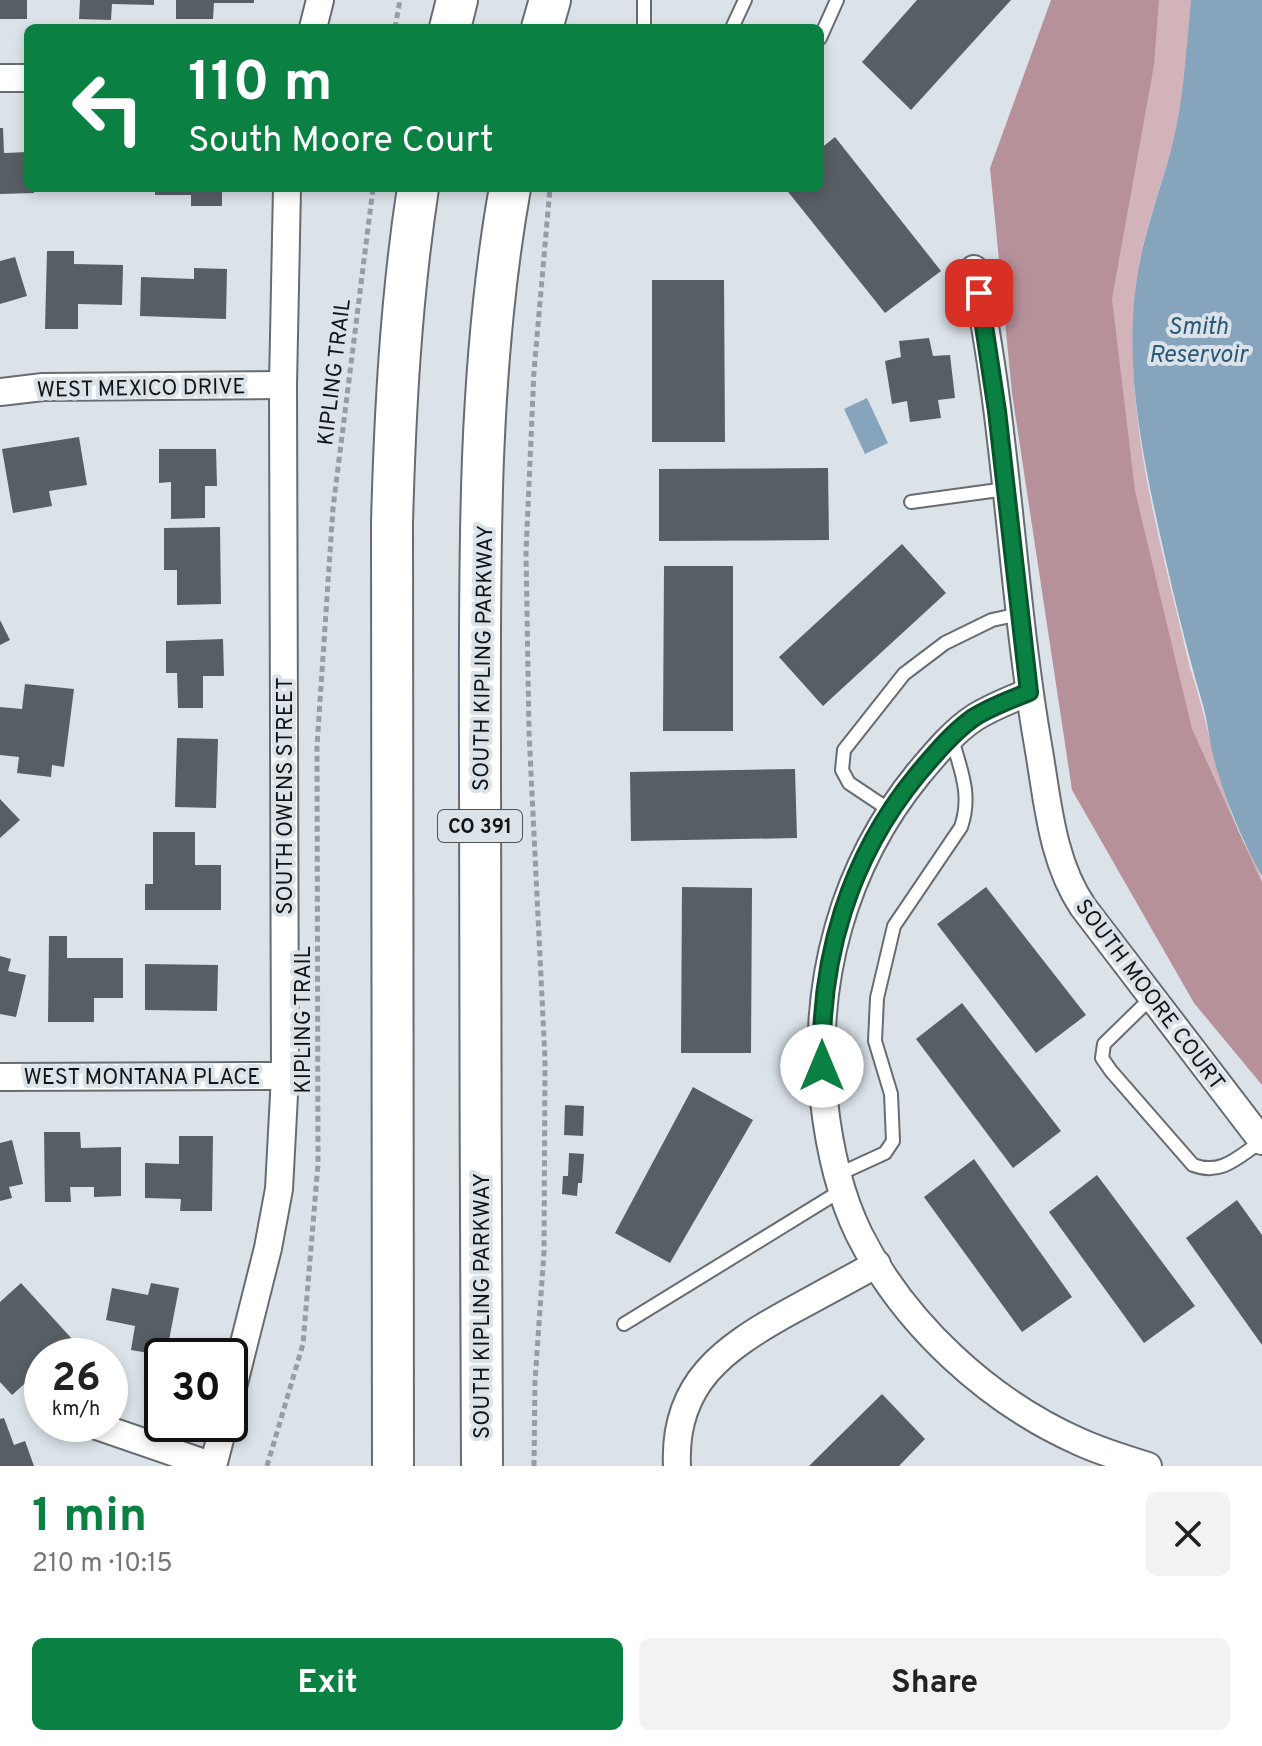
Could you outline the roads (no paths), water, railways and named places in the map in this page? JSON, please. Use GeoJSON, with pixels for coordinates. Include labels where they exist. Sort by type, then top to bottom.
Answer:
{"type":"FeatureCollection","features":[{"type":"Feature","properties":{"kind":"main road"},"geometry":{"type":"LineString","coordinates":[[451,24],[457,0]]}},
{"type":"Feature","properties":{"kind":"main road"},"geometry":{"type":"LineString","coordinates":[[543,24],[550,0]]}},
{"type":"Feature","properties":{"kind":"main road"},"geometry":{"type":"LineString","coordinates":[[393,1466],[392,523],[397,385],[417,192]]}},
{"type":"Feature","properties":{"kind":"main road","name":"SOUTH KIPLING PARKWAY"},"geometry":{"type":"LineString","coordinates":[[482,1466],[480,667],[485,426],[495,299],[509,192]]}},
{"type":"Feature","properties":{"kind":"street"},"geometry":{"type":"LineString","coordinates":[[314,24],[320,0]]}},
{"type":"Feature","properties":{"kind":"street"},"geometry":{"type":"LineString","coordinates":[[0,78],[24,78]]}},
{"type":"Feature","properties":{"kind":"street","name":"SOUTH OWENS STREET"},"geometry":{"type":"LineString","coordinates":[[245,1338],[279,1189],[285,1076],[283,385],[287,192]]}},
{"type":"Feature","properties":{"kind":"street","name":"SOUTH MOORE COURT"},"geometry":{"type":"LineString","coordinates":[[974,269],[997,411],[1029,692],[1052,828],[1064,868],[1083,907],[1262,1141]]}},
{"type":"Feature","properties":{"kind":"street","name":"WEST MEXICO DRIVE"},"geometry":{"type":"LineString","coordinates":[[0,392],[43,387],[283,385]]}},
{"type":"Feature","properties":{"kind":"street"},"geometry":{"type":"LineString","coordinates":[[1029,692],[980,714],[952,736],[910,784],[879,828],[848,895],[837,925],[822,1016],[822,1082],[829,1141],[859,1234],[877,1264],[937,1342],[985,1384],[1024,1411],[1078,1441],[1148,1466]]}},
{"type":"Feature","properties":{"kind":"street","name":"WEST MONTANA PLACE"},"geometry":{"type":"LineString","coordinates":[[0,1077],[285,1076]]}},
{"type":"Feature","properties":{"kind":"street"},"geometry":{"type":"LineString","coordinates":[[677,1466],[678,1432],[690,1394],[703,1374],[723,1353],[752,1332],[877,1264]]}},
{"type":"Feature","properties":{"kind":"street"},"geometry":{"type":"LineString","coordinates":[[128,1437],[213,1466],[219,1442]]}},
{"type":"Feature","properties":{"kind":"lane"},"geometry":{"type":"LineString","coordinates":[[644,0],[644,24]]}},
{"type":"Feature","properties":{"kind":"lane"},"geometry":{"type":"LineString","coordinates":[[734,24],[745,0]]}},
{"type":"Feature","properties":{"kind":"lane"},"geometry":{"type":"LineString","coordinates":[[824,29],[837,0]]}},
{"type":"Feature","properties":{"kind":"lane"},"geometry":{"type":"LineString","coordinates":[[911,502],[1006,489]]}},
{"type":"Feature","properties":{"kind":"lane"},"geometry":{"type":"LineString","coordinates":[[891,811],[849,783],[842,770],[844,750],[904,674],[945,643],[992,620],[1020,614]]}},
{"type":"Feature","properties":{"kind":"lane"},"geometry":{"type":"LineString","coordinates":[[624,1324],[885,1153],[893,1141],[891,1094],[875,1041],[877,998],[894,926],[961,827],[966,813],[968,796],[952,736]]}},
{"type":"Feature","properties":{"kind":"lane"},"geometry":{"type":"LineString","coordinates":[[1152,997],[1104,1044],[1102,1058],[1111,1071],[1193,1165],[1206,1170],[1221,1168],[1262,1141]]}},
{"type":"Feature","properties":{"kind":"water","name":"Smith Reservoir"},"geometry":{"type":"Polygon","coordinates":[[[1191,0],[1262,0],[1262,876],[1234,819],[1214,759],[1152,500],[1134,377],[1132,346],[1136,284],[1179,113],[1191,0]]]}},
{"type":"Feature","properties":{"kind":"water"},"geometry":{"type":"Polygon","coordinates":[[[867,398],[888,443],[865,454],[844,409],[867,398]]]}}]}
